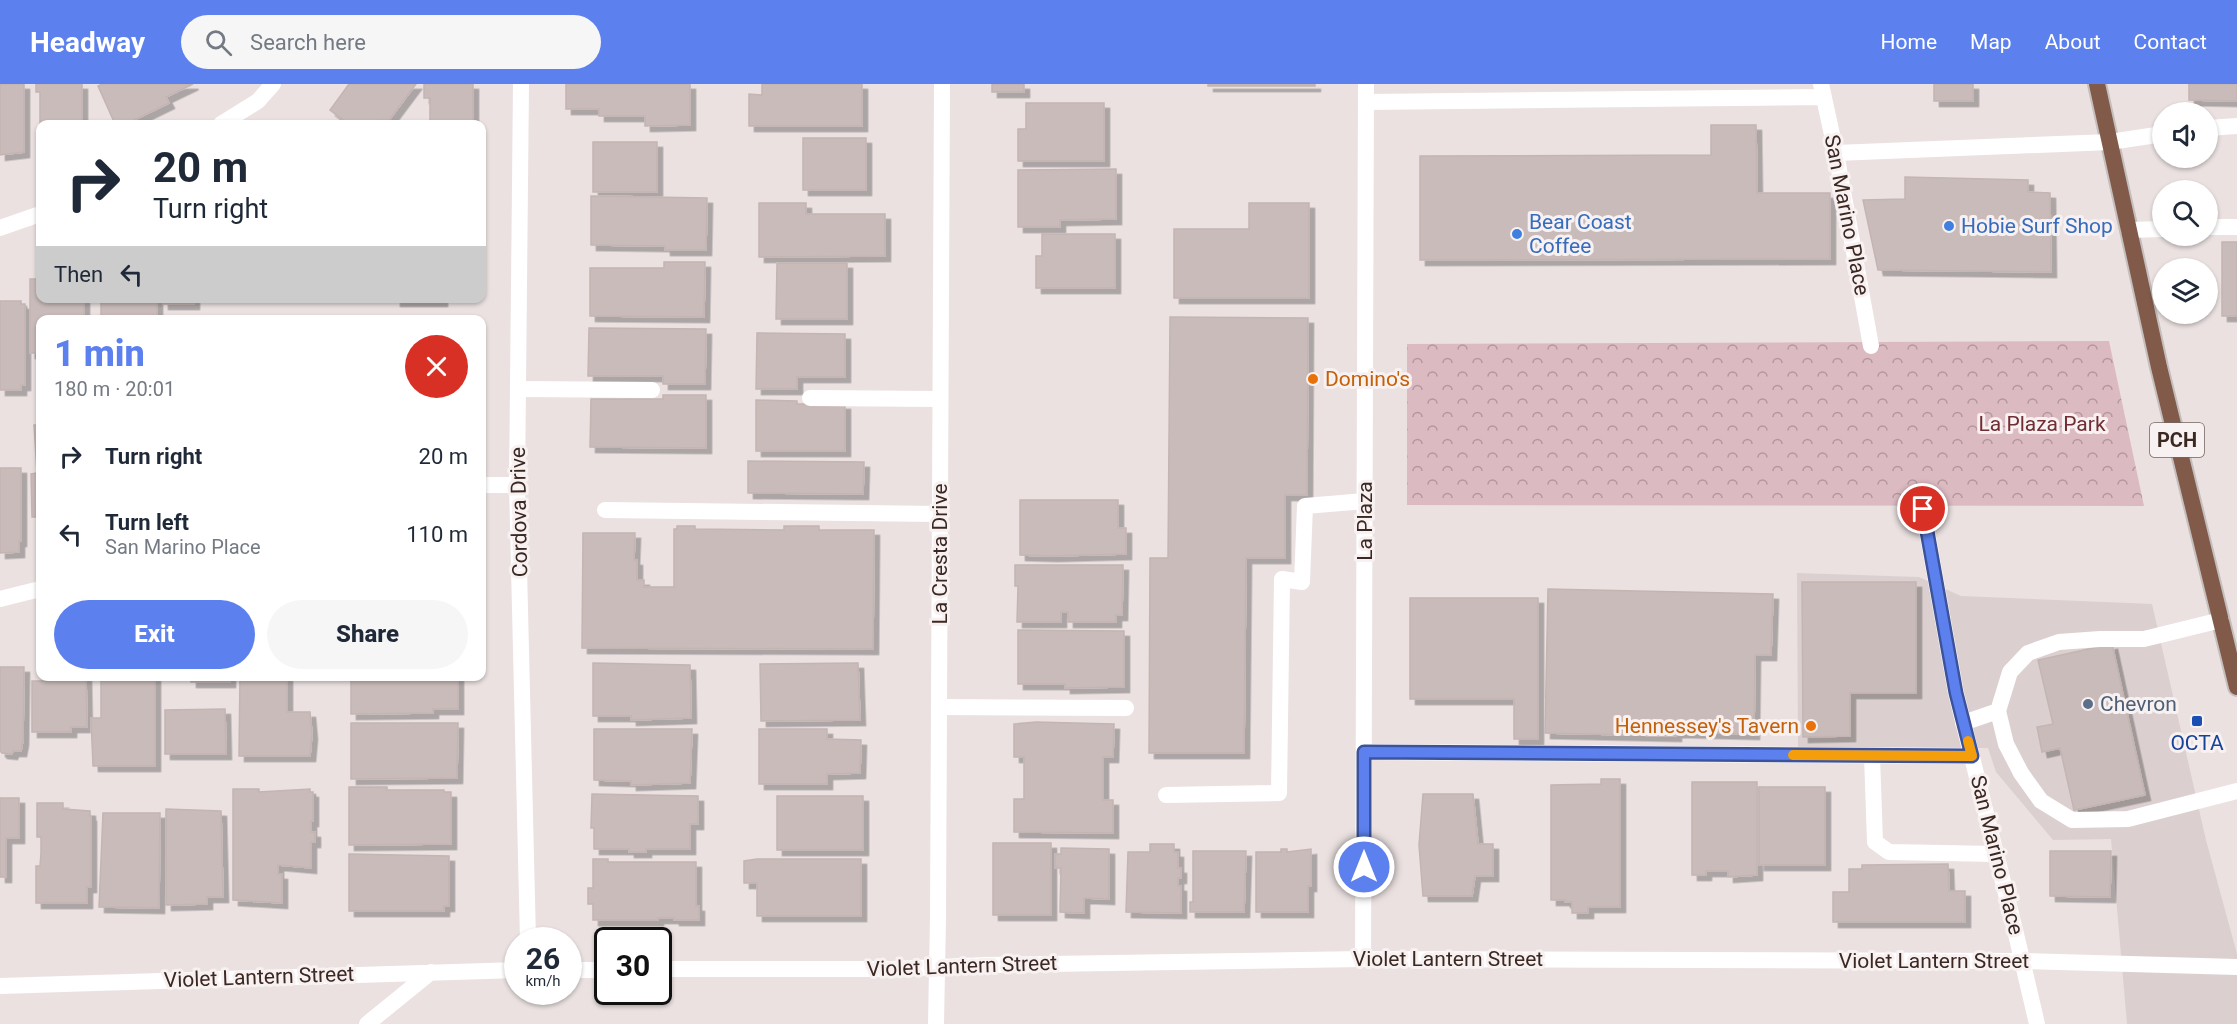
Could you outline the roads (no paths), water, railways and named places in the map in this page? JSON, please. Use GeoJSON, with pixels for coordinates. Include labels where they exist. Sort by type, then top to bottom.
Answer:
{"type":"FeatureCollection","features":[{"type":"Feature","properties":{"kind":"highway","name":"PCH"},"geometry":{"type":"LineString","coordinates":[[2097,84],[2159,367],[2237,687]]}},
{"type":"Feature","properties":{"kind":"street"},"geometry":{"type":"LineString","coordinates":[[227,120],[258,101],[273,84]]}},
{"type":"Feature","properties":{"kind":"street","name":"Cordova Drive"},"geometry":{"type":"LineString","coordinates":[[521,84],[517,485],[528,927]]}},
{"type":"Feature","properties":{"kind":"street","name":"La Cresta Drive"},"geometry":{"type":"LineString","coordinates":[[936,1024],[942,84]]}},
{"type":"Feature","properties":{"kind":"street","name":"La Plaza"},"geometry":{"type":"LineString","coordinates":[[1363,959],[1366,84]]}},
{"type":"Feature","properties":{"kind":"street"},"geometry":{"type":"LineString","coordinates":[[1442,100],[1447,84]]}},
{"type":"Feature","properties":{"kind":"street"},"geometry":{"type":"LineString","coordinates":[[1366,102],[1822,91]]}},
{"type":"Feature","properties":{"kind":"street","name":"San Marino Place"},"geometry":{"type":"LineString","coordinates":[[1822,91],[1836,153],[1871,346]]}},
{"type":"Feature","properties":{"kind":"street"},"geometry":{"type":"LineString","coordinates":[[2218,127],[2237,126]]}},
{"type":"Feature","properties":{"kind":"street"},"geometry":{"type":"LineString","coordinates":[[1836,153],[2110,142],[2152,136]]}},
{"type":"Feature","properties":{"kind":"street"},"geometry":{"type":"LineString","coordinates":[[0,228],[36,215]]}},
{"type":"Feature","properties":{"kind":"street"},"geometry":{"type":"LineString","coordinates":[[2218,227],[2237,227]]}},
{"type":"Feature","properties":{"kind":"street"},"geometry":{"type":"LineString","coordinates":[[2129,230],[2152,229]]}},
{"type":"Feature","properties":{"kind":"street"},"geometry":{"type":"LineString","coordinates":[[518,388],[652,390]]}},
{"type":"Feature","properties":{"kind":"street"},"geometry":{"type":"LineString","coordinates":[[810,398],[940,399]]}},
{"type":"Feature","properties":{"kind":"street"},"geometry":{"type":"LineString","coordinates":[[486,484],[517,485]]}},
{"type":"Feature","properties":{"kind":"street"},"geometry":{"type":"LineString","coordinates":[[1166,795],[1279,793],[1282,579],[1302,582],[1305,506],[1365,501]]}},
{"type":"Feature","properties":{"kind":"street","name":"San Marino Place"},"geometry":{"type":"LineString","coordinates":[[1923,509],[1956,693],[2037,1024]]}},
{"type":"Feature","properties":{"kind":"street"},"geometry":{"type":"LineString","coordinates":[[604,510],[940,514]]}},
{"type":"Feature","properties":{"kind":"street"},"geometry":{"type":"LineString","coordinates":[[0,599],[36,590]]}},
{"type":"Feature","properties":{"kind":"street"},"geometry":{"type":"LineString","coordinates":[[2221,620],[2144,639],[2059,642],[2028,653],[2010,672],[1998,711],[2006,744],[2021,773],[2041,801],[2072,820],[2128,819],[2237,791]]}},
{"type":"Feature","properties":{"kind":"street"},"geometry":{"type":"LineString","coordinates":[[939,708],[1125,708]]}},
{"type":"Feature","properties":{"kind":"street"},"geometry":{"type":"LineString","coordinates":[[1964,723],[1998,711]]}},
{"type":"Feature","properties":{"kind":"street"},"geometry":{"type":"LineString","coordinates":[[1364,752],[1972,756]]}},
{"type":"Feature","properties":{"kind":"street"},"geometry":{"type":"LineString","coordinates":[[1872,756],[1875,842],[1889,852],[1996,854]]}},
{"type":"Feature","properties":{"kind":"street","name":"Violet Lantern Street"},"geometry":{"type":"LineString","coordinates":[[672,969],[892,969],[986,965],[1363,959],[2023,961],[2237,967]]}},
{"type":"Feature","properties":{"kind":"street","name":"Violet Lantern Street"},"geometry":{"type":"LineString","coordinates":[[0,986],[504,970]]}},
{"type":"Feature","properties":{"kind":"street"},"geometry":{"type":"LineString","coordinates":[[367,1024],[431,972]]}},
{"type":"Feature","properties":{"kind":"place","name":"Hobie Surf Shop"},"geometry":{"type":"Point","coordinates":[1949,226]}},
{"type":"Feature","properties":{"kind":"place","name":"Bear Coast Coffee"},"geometry":{"type":"Point","coordinates":[1517,234]}},
{"type":"Feature","properties":{"kind":"place","name":"Domino's"},"geometry":{"type":"Point","coordinates":[1313,379]}},
{"type":"Feature","properties":{"kind":"place","name":"Chevron"},"geometry":{"type":"Point","coordinates":[2088,704]}},
{"type":"Feature","properties":{"kind":"place","name":"OCTA"},"geometry":{"type":"Point","coordinates":[2197,721]}},
{"type":"Feature","properties":{"kind":"place","name":"Hennessey's Tavern"},"geometry":{"type":"Point","coordinates":[1811,726]}},
{"type":"Feature","properties":{"kind":"park label","name":"La Plaza Park"},"geometry":{"type":"Point","coordinates":[2042,424]}}]}
